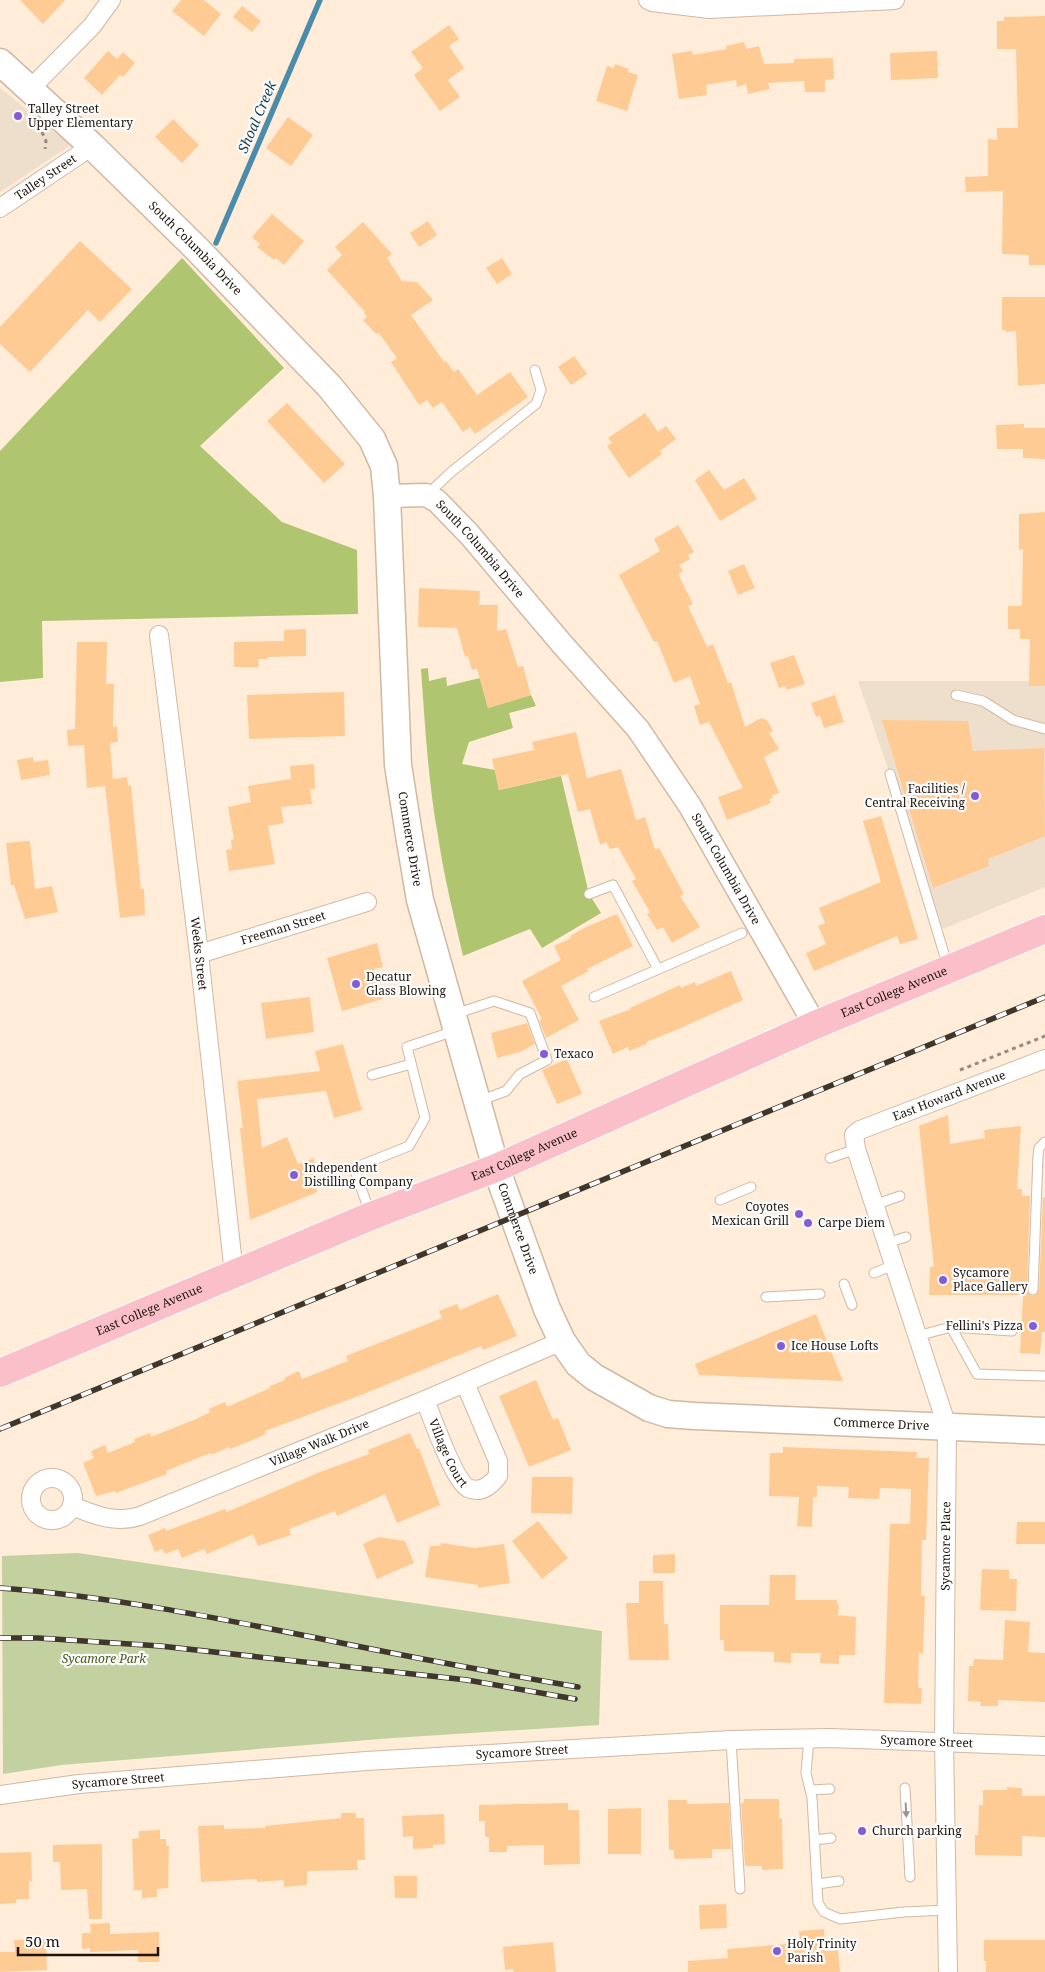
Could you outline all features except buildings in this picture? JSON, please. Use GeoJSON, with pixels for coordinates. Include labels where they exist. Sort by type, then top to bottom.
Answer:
{"type":"FeatureCollection","features":[{"type":"Feature","properties":{"kind":"main road","name":"South Columbia Drive"},"geometry":{"type":"LineString","coordinates":[[0,62],[92,146],[196,247],[330,387],[372,439],[384,466],[388,496]]}},
{"type":"Feature","properties":{"kind":"main road","name":"Commerce Drive"},"geometry":{"type":"LineString","coordinates":[[388,496],[398,765],[420,900],[496,1168],[546,1309],[562,1342],[578,1364],[594,1377],[629,1398],[649,1408],[668,1414],[1045,1430]]}},
{"type":"Feature","properties":{"kind":"main road","name":"East College Avenue"},"geometry":{"type":"LineString","coordinates":[[0,1373],[371,1216],[496,1168],[816,1025],[1045,929]]}},
{"type":"Feature","properties":{"kind":"street"},"geometry":{"type":"LineString","coordinates":[[30,89],[92,26],[110,0]]}},
{"type":"Feature","properties":{"kind":"street"},"geometry":{"type":"LineString","coordinates":[[648,0],[709,9],[895,0]]}},
{"type":"Feature","properties":{"kind":"street","name":"Talley Street"},"geometry":{"type":"LineString","coordinates":[[0,208],[92,146]]}},
{"type":"Feature","properties":{"kind":"street","name":"South Columbia Drive"},"geometry":{"type":"LineString","coordinates":[[388,496],[426,495],[437,501],[469,534],[562,644],[638,729],[654,750],[690,806],[816,1025]]}},
{"type":"Feature","properties":{"kind":"street","name":"Weeks Street"},"geometry":{"type":"LineString","coordinates":[[159,635],[199,954],[234,1274]]}},
{"type":"Feature","properties":{"kind":"street","name":"Freeman Street"},"geometry":{"type":"LineString","coordinates":[[199,954],[367,902]]}},
{"type":"Feature","properties":{"kind":"street","name":"East Howard Avenue"},"geometry":{"type":"LineString","coordinates":[[855,1142],[860,1130],[1045,1059]]}},
{"type":"Feature","properties":{"kind":"street","name":"Sycamore Place"},"geometry":{"type":"LineString","coordinates":[[855,1142],[947,1426],[944,1741],[948,1972]]}},
{"type":"Feature","properties":{"kind":"street","name":"Village Walk Drive"},"geometry":{"type":"LineString","coordinates":[[72,1506],[108,1519],[128,1520],[425,1400],[562,1342]]}},
{"type":"Feature","properties":{"kind":"street","name":"Village Court"},"geometry":{"type":"LineString","coordinates":[[425,1400],[458,1478],[469,1488],[476,1490],[489,1486],[498,1476],[498,1461],[466,1383]]}},
{"type":"Feature","properties":{"kind":"street","name":"Sycamore Street"},"geometry":{"type":"LineString","coordinates":[[0,1795],[79,1784],[366,1761],[731,1740],[809,1738],[944,1741],[1045,1746]]}},
{"type":"Feature","properties":{"kind":"lane"},"geometry":{"type":"LineString","coordinates":[[426,495],[450,473],[536,404],[541,390],[535,370]]}},
{"type":"Feature","properties":{"kind":"lane"},"geometry":{"type":"LineString","coordinates":[[956,695],[983,701],[1013,720],[1045,729]]}},
{"type":"Feature","properties":{"kind":"lane"},"geometry":{"type":"LineString","coordinates":[[890,774],[949,969]]}},
{"type":"Feature","properties":{"kind":"lane"},"geometry":{"type":"LineString","coordinates":[[589,894],[613,885],[658,969]]}},
{"type":"Feature","properties":{"kind":"lane"},"geometry":{"type":"LineString","coordinates":[[594,997],[742,933]]}},
{"type":"Feature","properties":{"kind":"lane"},"geometry":{"type":"LineString","coordinates":[[371,1216],[354,1168],[408,1146],[425,1118],[407,1047],[494,1001],[530,1013],[547,1060],[520,1074],[506,1091],[477,1102]]}},
{"type":"Feature","properties":{"kind":"lane"},"geometry":{"type":"LineString","coordinates":[[372,1075],[411,1064]]}},
{"type":"Feature","properties":{"kind":"lane"},"geometry":{"type":"LineString","coordinates":[[830,1158],[855,1142]]}},
{"type":"Feature","properties":{"kind":"lane"},"geometry":{"type":"LineString","coordinates":[[1033,1290],[1038,1156],[1039,1148],[1045,1142]]}},
{"type":"Feature","properties":{"kind":"lane"},"geometry":{"type":"LineString","coordinates":[[720,1200],[751,1188]]}},
{"type":"Feature","properties":{"kind":"lane"},"geometry":{"type":"LineString","coordinates":[[874,1205],[900,1196]]}},
{"type":"Feature","properties":{"kind":"lane"},"geometry":{"type":"LineString","coordinates":[[887,1243],[906,1237]]}},
{"type":"Feature","properties":{"kind":"lane"},"geometry":{"type":"LineString","coordinates":[[874,1273],[894,1265]]}},
{"type":"Feature","properties":{"kind":"lane"},"geometry":{"type":"LineString","coordinates":[[844,1284],[852,1305]]}},
{"type":"Feature","properties":{"kind":"lane"},"geometry":{"type":"LineString","coordinates":[[766,1297],[820,1294]]}},
{"type":"Feature","properties":{"kind":"lane"},"geometry":{"type":"LineString","coordinates":[[917,1336],[951,1327],[1012,1331]]}},
{"type":"Feature","properties":{"kind":"lane"},"geometry":{"type":"LineString","coordinates":[[951,1327],[977,1374],[1045,1376]]}},
{"type":"Feature","properties":{"kind":"lane"},"geometry":{"type":"LineString","coordinates":[[809,1738],[806,1773],[810,1790],[815,1840],[818,1902],[824,1912],[840,1919],[904,1912],[947,1910]]}},
{"type":"Feature","properties":{"kind":"lane"},"geometry":{"type":"LineString","coordinates":[[731,1740],[740,1889]]}},
{"type":"Feature","properties":{"kind":"lane"},"geometry":{"type":"LineString","coordinates":[[905,1788],[910,1877]]}},
{"type":"Feature","properties":{"kind":"lane"},"geometry":{"type":"LineString","coordinates":[[810,1790],[830,1789]]}},
{"type":"Feature","properties":{"kind":"lane"},"geometry":{"type":"LineString","coordinates":[[815,1840],[830,1838]]}},
{"type":"Feature","properties":{"kind":"lane"},"geometry":{"type":"LineString","coordinates":[[817,1884],[839,1881]]}},
{"type":"Feature","properties":{"kind":"shaded area","name":"Talley Street Upper Elementary"},"geometry":{"type":"Polygon","coordinates":[[[0,88],[71,145],[0,192],[0,88]]]}},
{"type":"Feature","properties":{"kind":"shaded area"},"geometry":{"type":"Polygon","coordinates":[[[858,681],[1045,681],[1045,887],[943,929],[858,681]]]}},
{"type":"Feature","properties":{"kind":"green space"},"geometry":{"type":"Polygon","coordinates":[[[182,258],[284,368],[200,446],[282,522],[357,550],[358,614],[42,621],[43,678],[0,682],[0,451],[182,258]]]}},
{"type":"Feature","properties":{"kind":"green space"},"geometry":{"type":"Polygon","coordinates":[[[428,668],[429,681],[446,677],[447,686],[480,678],[488,708],[531,695],[536,706],[509,713],[513,728],[469,742],[462,764],[495,770],[499,790],[561,776],[589,894],[601,913],[542,948],[530,929],[463,956],[443,866],[432,795],[421,669],[428,668]]]}},
{"type":"Feature","properties":{"kind":"green space","name":"Sycamore Park"},"geometry":{"type":"Polygon","coordinates":[[[78,1553],[602,1631],[599,1725],[393,1738],[61,1765],[3,1774],[2,1556],[78,1553]]]}},
{"type":"Feature","properties":{"kind":"waterway","name":"Shoal Creek"},"geometry":{"type":"LineString","coordinates":[[216,243],[320,0]]}},
{"type":"Feature","properties":{"kind":"railway"},"geometry":{"type":"LineString","coordinates":[[0,1429],[1045,997]]}},
{"type":"Feature","properties":{"kind":"railway"},"geometry":{"type":"LineString","coordinates":[[0,1588],[80,1596],[159,1608],[578,1687]]}},
{"type":"Feature","properties":{"kind":"railway"},"geometry":{"type":"LineString","coordinates":[[0,1638],[38,1638],[160,1646],[467,1680],[575,1699]]}},
{"type":"Feature","properties":{"kind":"place","name":"Talley Street Upper Elementary"},"geometry":{"type":"Point","coordinates":[18,116]}},
{"type":"Feature","properties":{"kind":"place","name":"Facilities / Central Receiving"},"geometry":{"type":"Point","coordinates":[975,796]}},
{"type":"Feature","properties":{"kind":"place","name":"Decatur Glass Blowing"},"geometry":{"type":"Point","coordinates":[356,984]}},
{"type":"Feature","properties":{"kind":"place","name":"Texaco"},"geometry":{"type":"Point","coordinates":[544,1054]}},
{"type":"Feature","properties":{"kind":"place","name":"Independent Distilling Company"},"geometry":{"type":"Point","coordinates":[294,1175]}},
{"type":"Feature","properties":{"kind":"place","name":"Coyotes Mexican Grill"},"geometry":{"type":"Point","coordinates":[799,1214]}},
{"type":"Feature","properties":{"kind":"place","name":"Carpe Diem"},"geometry":{"type":"Point","coordinates":[808,1223]}},
{"type":"Feature","properties":{"kind":"place","name":"Sycamore Place Gallery"},"geometry":{"type":"Point","coordinates":[943,1280]}},
{"type":"Feature","properties":{"kind":"place","name":"Fellini's Pizza"},"geometry":{"type":"Point","coordinates":[1033,1326]}},
{"type":"Feature","properties":{"kind":"place","name":"Ice House Lofts"},"geometry":{"type":"Point","coordinates":[781,1346]}},
{"type":"Feature","properties":{"kind":"place","name":"Church parking"},"geometry":{"type":"Point","coordinates":[862,1831]}},
{"type":"Feature","properties":{"kind":"place","name":"Holy Trinity Parish"},"geometry":{"type":"Point","coordinates":[777,1951]}}]}
